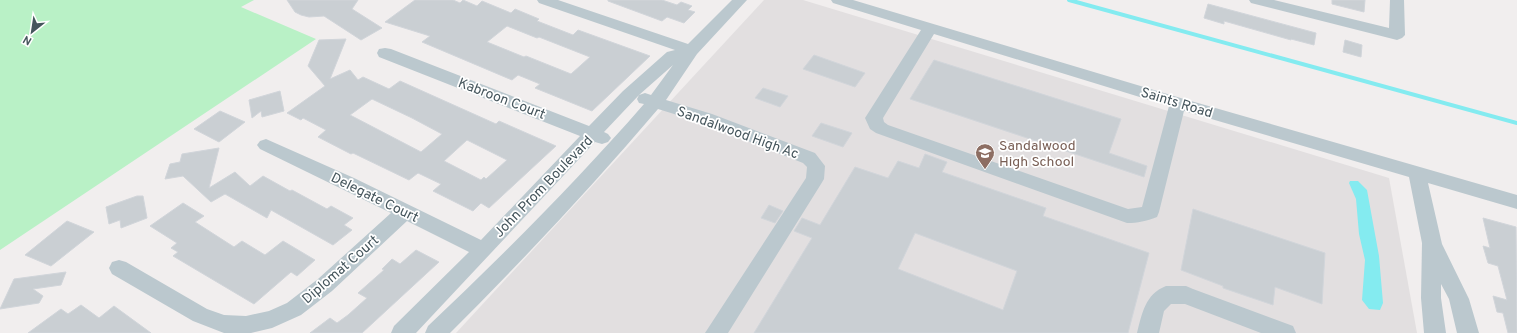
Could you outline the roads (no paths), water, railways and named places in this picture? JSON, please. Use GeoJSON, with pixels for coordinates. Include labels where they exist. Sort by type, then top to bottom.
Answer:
{"type":"FeatureCollection","features":[{"type":"Feature","properties":{"kind":"street"},"geometry":{"type":"LineString","coordinates":[[544,0],[692,50]]}},
{"type":"Feature","properties":{"kind":"street","name":"John Prom Boulevard"},"geometry":{"type":"LineString","coordinates":[[436,333],[507,264],[618,145],[656,101],[692,50],[740,0]]}},
{"type":"Feature","properties":{"kind":"street","name":"Saints Road"},"geometry":{"type":"LineString","coordinates":[[838,0],[1178,103],[1517,202]]}},
{"type":"Feature","properties":{"kind":"street"},"geometry":{"type":"LineString","coordinates":[[1256,0],[1397,34],[1396,0]]}},
{"type":"Feature","properties":{"kind":"street"},"geometry":{"type":"LineString","coordinates":[[930,28],[874,118],[876,125],[882,129],[1127,216],[1139,216],[1150,212],[1178,103]]}},
{"type":"Feature","properties":{"kind":"street","name":"John Prom Boulevard"},"geometry":{"type":"LineString","coordinates":[[406,330],[629,95],[674,56],[692,50]]}},
{"type":"Feature","properties":{"kind":"street","name":"Kabroon Court"},"geometry":{"type":"LineString","coordinates":[[385,54],[618,145]]}},
{"type":"Feature","properties":{"kind":"street","name":"Sandalwood High Ac"},"geometry":{"type":"LineString","coordinates":[[629,95],[656,101],[713,121],[808,158],[816,166],[815,179],[716,333]]}},
{"type":"Feature","properties":{"kind":"street","name":"Delegate Court"},"geometry":{"type":"LineString","coordinates":[[266,145],[330,174],[483,250]]}},
{"type":"Feature","properties":{"kind":"street"},"geometry":{"type":"LineString","coordinates":[[1417,173],[1432,243],[1431,298],[1435,333]]}},
{"type":"Feature","properties":{"kind":"street"},"geometry":{"type":"LineString","coordinates":[[531,199],[532,214],[544,224]]}},
{"type":"Feature","properties":{"kind":"street","name":"Diplomat Court"},"geometry":{"type":"LineString","coordinates":[[119,268],[200,315],[224,324],[246,325],[272,320],[294,309],[325,285],[404,212]]}},
{"type":"Feature","properties":{"kind":"street"},"geometry":{"type":"LineString","coordinates":[[1432,243],[1459,299],[1468,333]]}},
{"type":"Feature","properties":{"kind":"street"},"geometry":{"type":"LineString","coordinates":[[1148,333],[1154,307],[1166,296],[1186,295],[1285,333]]}},
{"type":"Feature","properties":{"kind":"water"},"geometry":{"type":"Polygon","coordinates":[[[1350,181],[1358,181],[1367,190],[1379,256],[1383,303],[1380,310],[1369,309],[1362,300],[1365,260],[1359,234],[1356,199],[1349,183],[1350,181]]]}},
{"type":"Feature","properties":{"kind":"waterway"},"geometry":{"type":"LineString","coordinates":[[1069,0],[1517,123]]}},
{"type":"Feature","properties":{"kind":"place","name":"Sandalwood High School"},"geometry":{"type":"Point","coordinates":[985,170]}}]}
